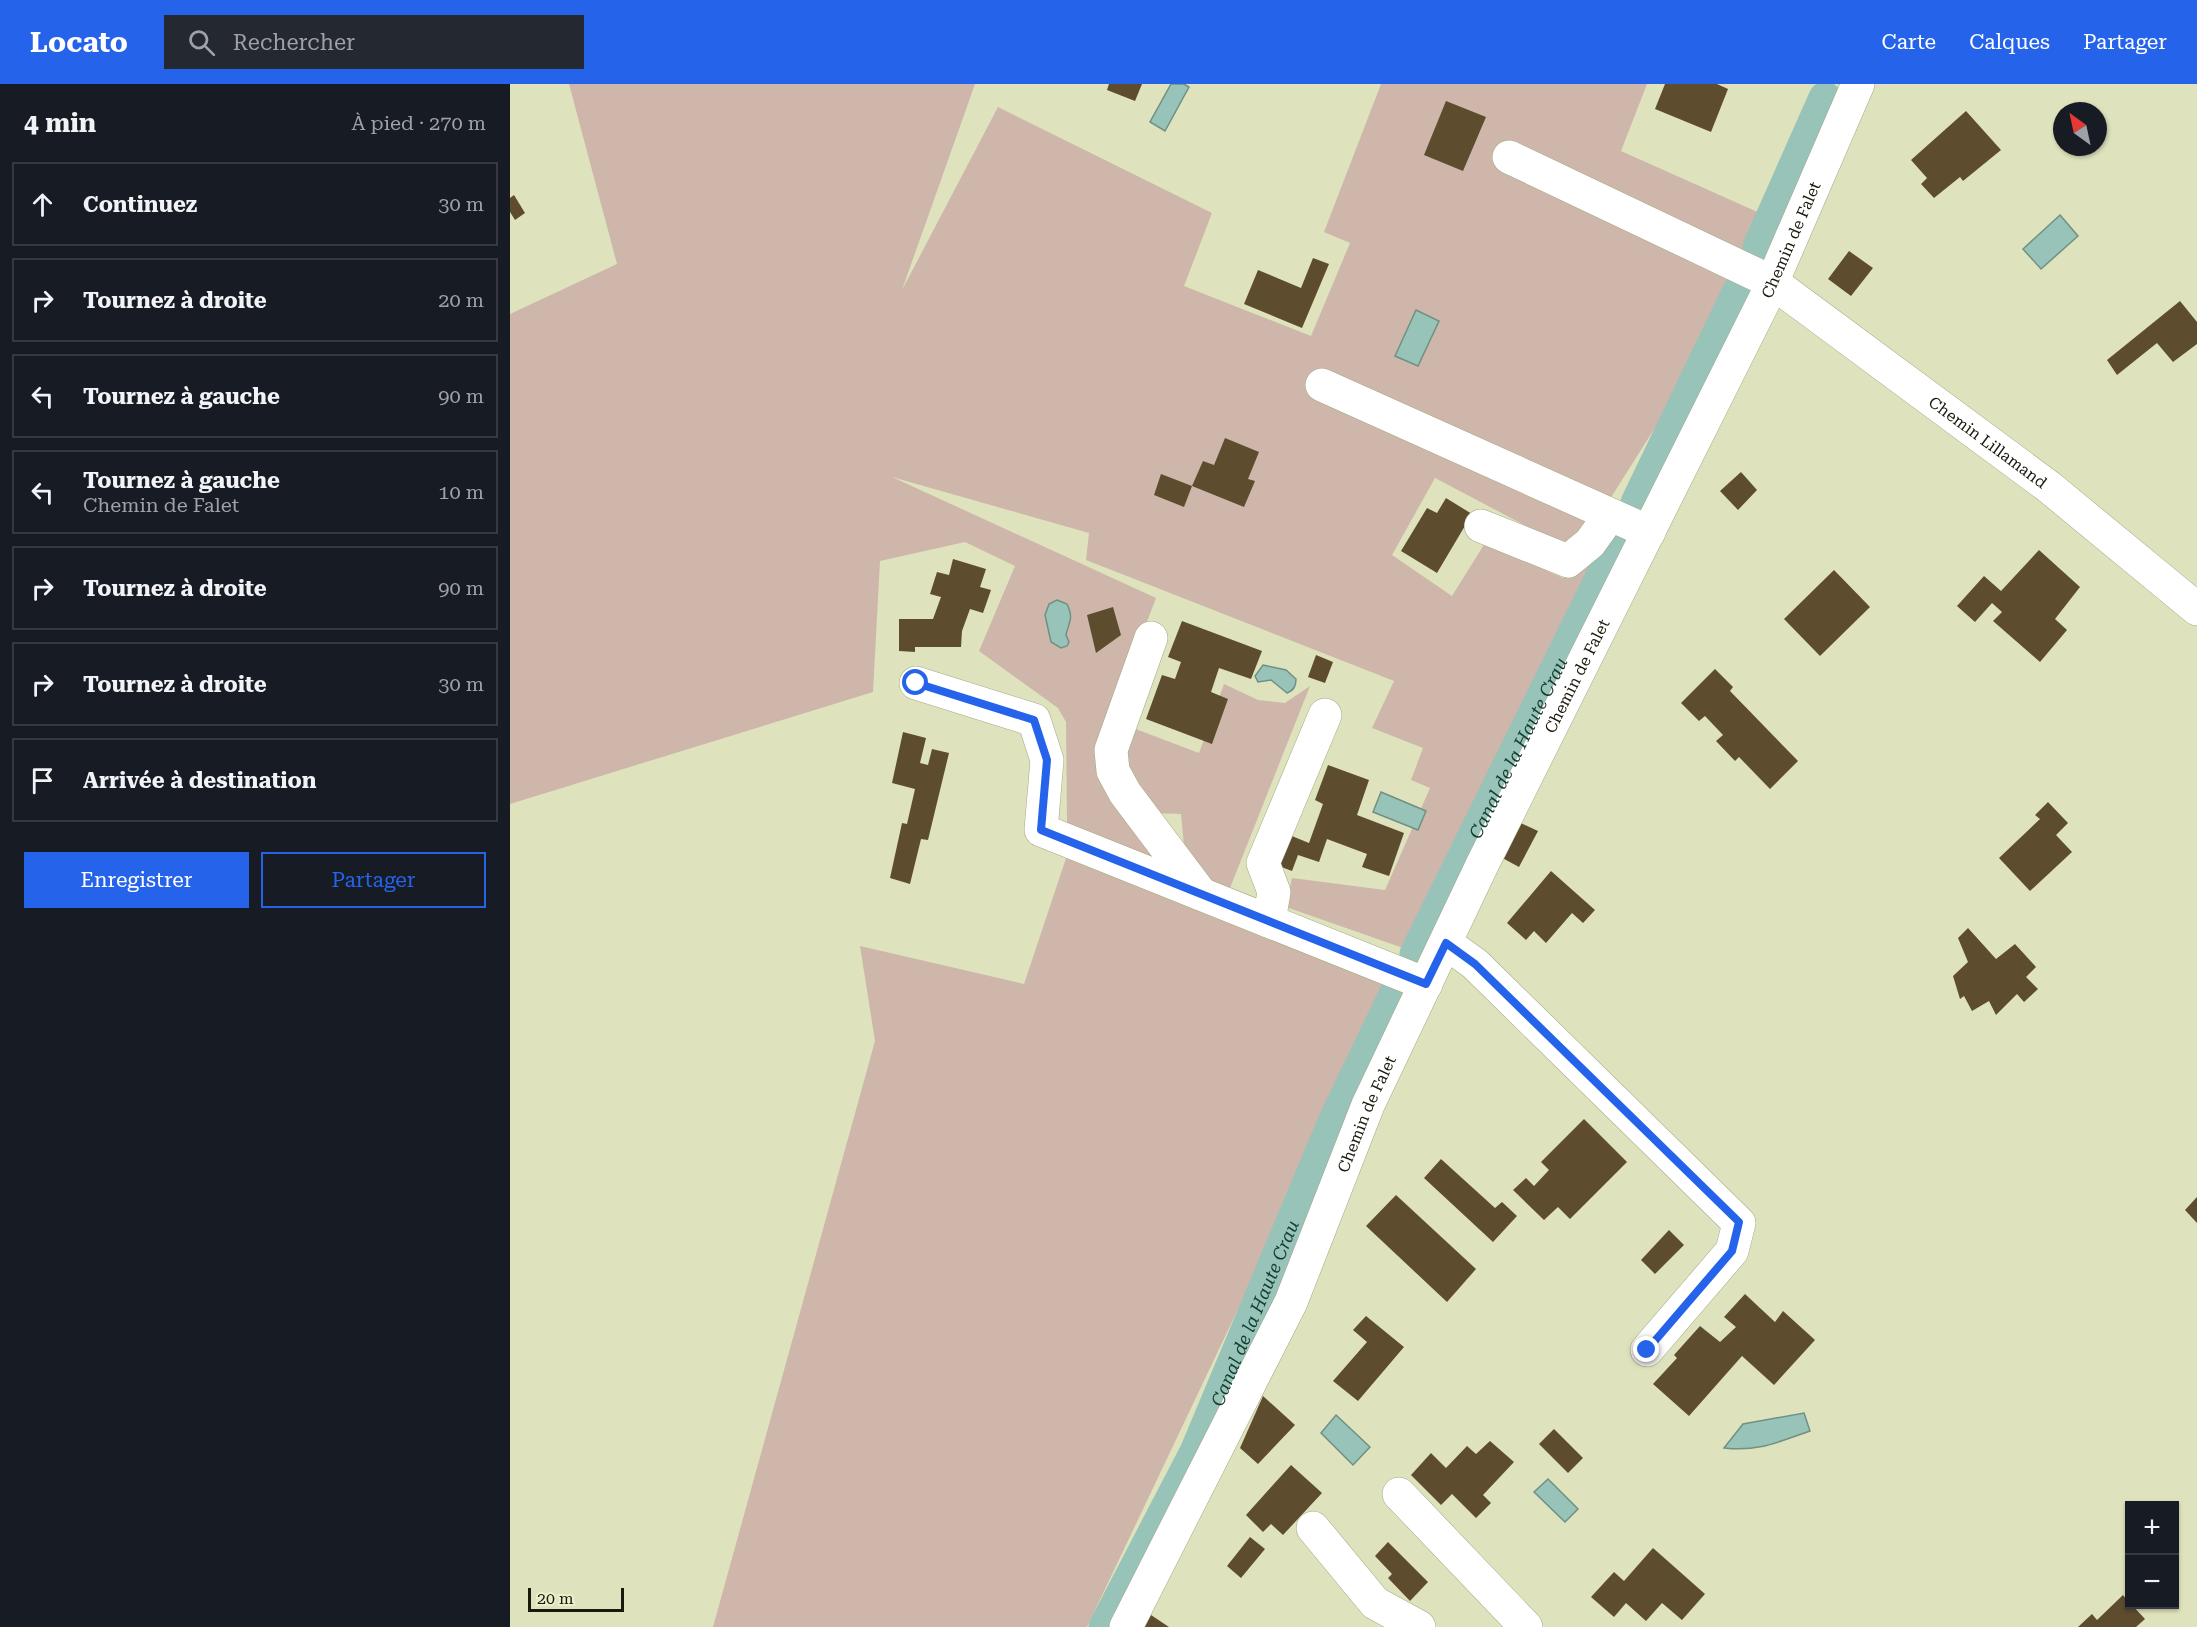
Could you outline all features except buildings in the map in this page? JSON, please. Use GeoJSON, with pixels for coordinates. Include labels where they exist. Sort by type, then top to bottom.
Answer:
{"type":"FeatureCollection","features":[{"type":"Feature","properties":{"kind":"street","name":"Chemin de Falet"},"geometry":{"type":"LineString","coordinates":[[1126,1627],[1291,1302],[1368,1105],[1773,282],[1858,84]]}},
{"type":"Feature","properties":{"kind":"street","name":"Chemin Lillamand"},"geometry":{"type":"LineString","coordinates":[[1509,157],[1773,282],[2049,487],[2197,609]]}},
{"type":"Feature","properties":{"kind":"street"},"geometry":{"type":"LineString","coordinates":[[1322,385],[1649,532]]}},
{"type":"Feature","properties":{"kind":"street"},"geometry":{"type":"LineString","coordinates":[[1481,526],[1568,561],[1590,543],[1610,515]]}},
{"type":"Feature","properties":{"kind":"street"},"geometry":{"type":"LineString","coordinates":[[1151,638],[1111,750],[1113,771],[1125,793],[1201,894]]}},
{"type":"Feature","properties":{"kind":"street"},"geometry":{"type":"LineString","coordinates":[[916,683],[1034,720],[1047,760],[1041,830],[1426,984]]}},
{"type":"Feature","properties":{"kind":"street"},"geometry":{"type":"LineString","coordinates":[[1269,921],[1274,892],[1263,863],[1325,715]]}},
{"type":"Feature","properties":{"kind":"street"},"geometry":{"type":"LineString","coordinates":[[1446,943],[1495,982],[1739,1222],[1732,1251],[1647,1350]]}},
{"type":"Feature","properties":{"kind":"street"},"geometry":{"type":"LineString","coordinates":[[1399,1494],[1526,1627]]}},
{"type":"Feature","properties":{"kind":"street"},"geometry":{"type":"LineString","coordinates":[[1313,1528],[1375,1603],[1419,1627]]}},
{"type":"Feature","properties":{"kind":"shaded area"},"geometry":{"type":"Polygon","coordinates":[[[569,84],[975,84],[902,290],[998,107],[1212,213],[1184,286],[1311,336],[1350,243],[1324,232],[1381,84],[1647,84],[1621,151],[1762,214],[1734,281],[1682,385],[1598,518],[1568,548],[1435,478],[1392,555],[1452,596],[1485,543],[1563,578],[1598,546],[1615,538],[1406,949],[1286,907],[1292,878],[1385,890],[1430,788],[1411,780],[1423,748],[1372,728],[1394,681],[1086,560],[1089,533],[892,477],[1156,598],[1101,742],[1171,866],[1067,824],[1066,722],[1058,708],[979,651],[1015,566],[965,542],[880,561],[873,692],[510,804],[510,314],[617,264],[569,84]]]}},
{"type":"Feature","properties":{"kind":"shaded area"},"geometry":{"type":"Polygon","coordinates":[[[1224,684],[1258,700],[1285,703],[1310,686],[1228,893],[1205,877],[1185,856],[1181,814],[1154,813],[1129,781],[1125,725],[1199,753],[1224,684]]]}},
{"type":"Feature","properties":{"kind":"shaded area"},"geometry":{"type":"Polygon","coordinates":[[[1069,849],[1393,983],[1087,1627],[713,1627],[875,1041],[860,946],[1024,984],[1069,849]]]}},
{"type":"Feature","properties":{"kind":"water"},"geometry":{"type":"Polygon","coordinates":[[[1171,84],[1184,84],[1189,87],[1165,131],[1150,122],[1171,84]]]}},
{"type":"Feature","properties":{"kind":"water"},"geometry":{"type":"Polygon","coordinates":[[[2060,215],[2078,236],[2041,269],[2023,249],[2060,215]]]}},
{"type":"Feature","properties":{"kind":"water"},"geometry":{"type":"Polygon","coordinates":[[[1416,310],[1439,321],[1418,366],[1395,356],[1416,310]]]}},
{"type":"Feature","properties":{"kind":"water"},"geometry":{"type":"Polygon","coordinates":[[[1057,600],[1067,604],[1071,617],[1066,635],[1069,642],[1067,646],[1061,648],[1051,642],[1045,615],[1049,604],[1057,600]]]}},
{"type":"Feature","properties":{"kind":"water"},"geometry":{"type":"Polygon","coordinates":[[[1263,665],[1286,670],[1296,679],[1293,689],[1287,693],[1271,680],[1258,682],[1255,676],[1263,665]]]}},
{"type":"Feature","properties":{"kind":"water"},"geometry":{"type":"Polygon","coordinates":[[[1381,792],[1426,811],[1418,830],[1373,812],[1381,792]]]}},
{"type":"Feature","properties":{"kind":"water"},"geometry":{"type":"Polygon","coordinates":[[[1804,1413],[1810,1431],[1748,1449],[1724,1448],[1743,1424],[1804,1413]]]}},
{"type":"Feature","properties":{"kind":"water"},"geometry":{"type":"Polygon","coordinates":[[[1336,1415],[1370,1447],[1353,1465],[1321,1433],[1336,1415]]]}},
{"type":"Feature","properties":{"kind":"water"},"geometry":{"type":"Polygon","coordinates":[[[1548,1479],[1578,1509],[1565,1522],[1534,1492],[1548,1479]]]}},
{"type":"Feature","properties":{"kind":"waterway","name":"Canal de la Haute Crau"},"geometry":{"type":"LineString","coordinates":[[1759,247],[1825,98]]}},
{"type":"Feature","properties":{"kind":"waterway","name":"Canal de la Haute Crau"},"geometry":{"type":"LineString","coordinates":[[1637,503],[1739,291]]}},
{"type":"Feature","properties":{"kind":"waterway","name":"Canal de la Haute Crau"},"geometry":{"type":"LineString","coordinates":[[1416,954],[1619,542]]}},
{"type":"Feature","properties":{"kind":"waterway","name":"Canal de la Haute Crau"},"geometry":{"type":"LineString","coordinates":[[1105,1627],[1196,1452],[1335,1120],[1395,995]]}},
{"type":"Feature","properties":{"kind":"route"},"geometry":{"type":"LineString","coordinates":[[916,683],[1034,720],[1047,760],[1041,830],[1426,984],[1446,943],[1475,964],[1739,1222],[1732,1251],[1647,1350]]}}]}
